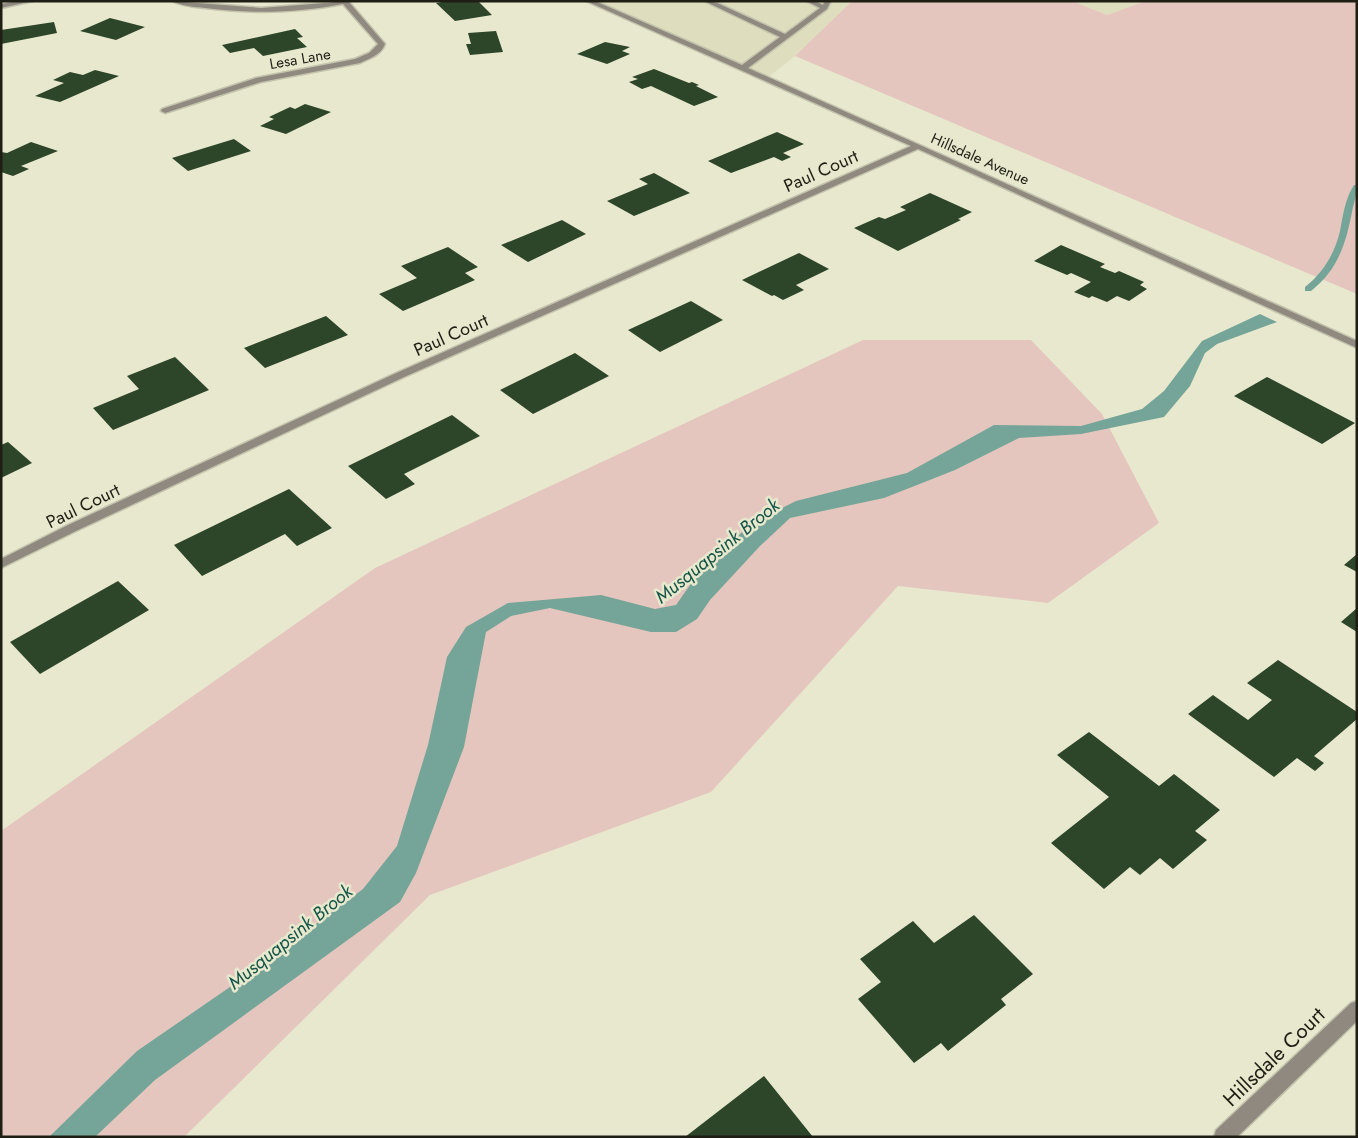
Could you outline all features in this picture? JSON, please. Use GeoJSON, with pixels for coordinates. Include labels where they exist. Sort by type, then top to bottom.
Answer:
{"type":"FeatureCollection","features":[{"type":"Feature","properties":{"kind":"street"},"geometry":{"type":"LineString","coordinates":[[1,6],[30,1]]}},
{"type":"Feature","properties":{"kind":"street"},"geometry":{"type":"LineString","coordinates":[[175,1],[233,11],[302,9],[346,2]]}},
{"type":"Feature","properties":{"kind":"street","name":"Hillsdale Avenue"},"geometry":{"type":"LineString","coordinates":[[589,1],[918,146],[1357,346]]}},
{"type":"Feature","properties":{"kind":"street"},"geometry":{"type":"LineString","coordinates":[[707,1],[785,37]]}},
{"type":"Feature","properties":{"kind":"street"},"geometry":{"type":"LineString","coordinates":[[809,1],[826,5]]}},
{"type":"Feature","properties":{"kind":"street","name":"Lesa Lane"},"geometry":{"type":"LineString","coordinates":[[164,111],[259,80],[339,66],[372,55],[380,49],[382,44],[346,2]]}},
{"type":"Feature","properties":{"kind":"street"},"geometry":{"type":"LineString","coordinates":[[743,68],[826,5]]}},
{"type":"Feature","properties":{"kind":"street","name":"Paul Court"},"geometry":{"type":"LineString","coordinates":[[1,564],[72,528],[398,376],[918,146]]}},
{"type":"Feature","properties":{"kind":"street","name":"Hillsdale Court"},"geometry":{"type":"LineString","coordinates":[[1223,1137],[1357,1009]]}},
{"type":"Feature","properties":{"kind":"shaded area"},"geometry":{"type":"Polygon","coordinates":[[[589,1],[852,1],[795,56],[766,79],[589,1]]]}},
{"type":"Feature","properties":{"kind":"shaded area"},"geometry":{"type":"Polygon","coordinates":[[[852,1],[1072,1],[1107,15],[1146,1],[1357,1],[1357,294],[795,56],[852,1]]]}},
{"type":"Feature","properties":{"kind":"shaded area"},"geometry":{"type":"Polygon","coordinates":[[[1072,1],[1146,1],[1107,15],[1072,1]]]}},
{"type":"Feature","properties":{"kind":"shaded area"},"geometry":{"type":"Polygon","coordinates":[[[863,340],[1031,340],[1102,414],[1159,523],[1048,603],[898,586],[711,792],[430,895],[184,1137],[1,1137],[1,831],[375,568],[863,340]]]}},
{"type":"Feature","properties":{"kind":"water"},"geometry":{"type":"Polygon","coordinates":[[[1260,314],[1277,322],[1217,344],[1205,353],[1190,386],[1164,417],[1081,434],[1019,438],[955,470],[884,498],[790,518],[760,546],[710,600],[697,619],[676,632],[651,632],[550,608],[511,616],[486,632],[464,747],[416,873],[400,902],[155,1080],[95,1137],[49,1137],[137,1051],[246,976],[363,889],[397,846],[428,745],[447,657],[466,627],[508,603],[601,595],[655,609],[676,605],[704,565],[754,522],[796,501],[907,473],[994,425],[1081,426],[1142,409],[1164,391],[1202,341],[1260,314]]]}},
{"type":"Feature","properties":{"kind":"building"},"geometry":{"type":"Polygon","coordinates":[[[478,1],[492,15],[455,21],[436,3],[478,1]]]}},
{"type":"Feature","properties":{"kind":"building"},"geometry":{"type":"Polygon","coordinates":[[[110,18],[145,27],[116,40],[80,31],[110,18]]]}},
{"type":"Feature","properties":{"kind":"building"},"geometry":{"type":"Polygon","coordinates":[[[54,22],[57,33],[1,44],[1,30],[54,22]]]}},
{"type":"Feature","properties":{"kind":"building"},"geometry":{"type":"Polygon","coordinates":[[[295,29],[303,37],[297,38],[307,47],[263,56],[254,48],[230,53],[222,45],[295,29]]]}},
{"type":"Feature","properties":{"kind":"building"},"geometry":{"type":"Polygon","coordinates":[[[496,31],[503,52],[470,55],[466,44],[471,44],[468,33],[496,31]]]}},
{"type":"Feature","properties":{"kind":"building"},"geometry":{"type":"Polygon","coordinates":[[[605,42],[630,47],[622,51],[630,54],[607,64],[577,54],[605,42]]]}},
{"type":"Feature","properties":{"kind":"building"},"geometry":{"type":"Polygon","coordinates":[[[654,69],[699,85],[696,86],[718,97],[694,106],[651,86],[642,89],[629,82],[638,79],[632,77],[654,69]]]}},
{"type":"Feature","properties":{"kind":"building"},"geometry":{"type":"Polygon","coordinates":[[[95,70],[119,76],[60,102],[35,96],[64,83],[53,80],[70,72],[83,75],[95,70]]]}},
{"type":"Feature","properties":{"kind":"building"},"geometry":{"type":"Polygon","coordinates":[[[305,104],[331,112],[286,134],[260,126],[274,119],[269,117],[290,107],[295,109],[305,104]]]}},
{"type":"Feature","properties":{"kind":"building"},"geometry":{"type":"Polygon","coordinates":[[[777,132],[804,144],[783,153],[791,157],[782,161],[774,157],[731,173],[708,161],[777,132]]]}},
{"type":"Feature","properties":{"kind":"building"},"geometry":{"type":"Polygon","coordinates":[[[234,139],[251,151],[188,171],[172,158],[234,139]]]}},
{"type":"Feature","properties":{"kind":"building"},"geometry":{"type":"Polygon","coordinates":[[[31,142],[58,151],[21,166],[29,169],[13,176],[1,172],[1,152],[7,153],[31,142]]]}},
{"type":"Feature","properties":{"kind":"building"},"geometry":{"type":"Polygon","coordinates":[[[654,173],[690,193],[634,216],[607,201],[648,184],[639,179],[654,173]]]}},
{"type":"Feature","properties":{"kind":"building"},"geometry":{"type":"Polygon","coordinates":[[[930,193],[972,212],[958,219],[961,220],[898,251],[854,228],[879,217],[885,219],[906,210],[900,207],[930,193]]]}},
{"type":"Feature","properties":{"kind":"building"},"geometry":{"type":"Polygon","coordinates":[[[562,220],[586,234],[528,262],[501,245],[562,220]]]}},
{"type":"Feature","properties":{"kind":"building"},"geometry":{"type":"Polygon","coordinates":[[[1061,245],[1105,264],[1100,267],[1115,273],[1119,271],[1144,282],[1140,285],[1147,289],[1129,301],[1117,296],[1107,302],[1074,292],[1091,282],[1071,273],[1067,275],[1034,261],[1061,245]]]}},
{"type":"Feature","properties":{"kind":"building"},"geometry":{"type":"Polygon","coordinates":[[[448,247],[478,267],[465,273],[475,280],[403,311],[379,294],[417,278],[401,266],[448,247]]]}},
{"type":"Feature","properties":{"kind":"building"},"geometry":{"type":"Polygon","coordinates":[[[799,253],[829,269],[796,285],[804,290],[783,300],[742,280],[799,253]]]}},
{"type":"Feature","properties":{"kind":"building"},"geometry":{"type":"Polygon","coordinates":[[[691,301],[723,320],[660,352],[628,330],[691,301]]]}},
{"type":"Feature","properties":{"kind":"building"},"geometry":{"type":"Polygon","coordinates":[[[326,316],[348,335],[265,368],[244,348],[326,316]]]}},
{"type":"Feature","properties":{"kind":"building"},"geometry":{"type":"Polygon","coordinates":[[[575,353],[609,376],[533,414],[500,390],[575,353]]]}},
{"type":"Feature","properties":{"kind":"building"},"geometry":{"type":"Polygon","coordinates":[[[175,357],[209,390],[113,430],[93,408],[139,389],[127,376],[175,357]]]}},
{"type":"Feature","properties":{"kind":"building"},"geometry":{"type":"Polygon","coordinates":[[[1267,377],[1355,423],[1322,444],[1234,396],[1267,377]]]}},
{"type":"Feature","properties":{"kind":"building"},"geometry":{"type":"Polygon","coordinates":[[[452,415],[480,436],[404,474],[415,484],[386,499],[348,466],[452,415]]]}},
{"type":"Feature","properties":{"kind":"building"},"geometry":{"type":"Polygon","coordinates":[[[8,442],[32,463],[1,478],[1,445],[8,442]]]}},
{"type":"Feature","properties":{"kind":"building"},"geometry":{"type":"Polygon","coordinates":[[[289,489],[332,528],[297,546],[285,534],[202,576],[174,545],[289,489]]]}},
{"type":"Feature","properties":{"kind":"building"},"geometry":{"type":"Polygon","coordinates":[[[1357,554],[1357,572],[1344,565],[1357,554]]]}},
{"type":"Feature","properties":{"kind":"building"},"geometry":{"type":"Polygon","coordinates":[[[118,581],[149,610],[40,674],[10,642],[118,581]]]}},
{"type":"Feature","properties":{"kind":"building"},"geometry":{"type":"Polygon","coordinates":[[[1357,608],[1357,632],[1341,622],[1357,608]]]}},
{"type":"Feature","properties":{"kind":"building"},"geometry":{"type":"Polygon","coordinates":[[[1278,660],[1357,712],[1357,719],[1314,756],[1324,763],[1315,771],[1297,758],[1274,777],[1188,714],[1213,695],[1248,720],[1272,700],[1247,683],[1278,660]]]}},
{"type":"Feature","properties":{"kind":"building"},"geometry":{"type":"Polygon","coordinates":[[[1089,732],[1159,786],[1174,774],[1220,810],[1195,831],[1207,840],[1173,869],[1160,858],[1140,875],[1130,867],[1104,889],[1051,843],[1109,797],[1057,755],[1089,732]]]}},
{"type":"Feature","properties":{"kind":"building"},"geometry":{"type":"Polygon","coordinates":[[[974,915],[1033,974],[1001,999],[1006,1005],[948,1051],[941,1043],[914,1063],[858,999],[881,982],[860,959],[913,921],[934,943],[974,915]]]}},
{"type":"Feature","properties":{"kind":"building"},"geometry":{"type":"Polygon","coordinates":[[[764,1076],[813,1137],[685,1137],[764,1076]]]}},
{"type":"Feature","properties":{"kind":"waterway","name":"Musquapsink Brook"},"geometry":{"type":"LineString","coordinates":[[1308,289],[1322,276],[1340,247],[1348,209],[1357,187]]}}]}
